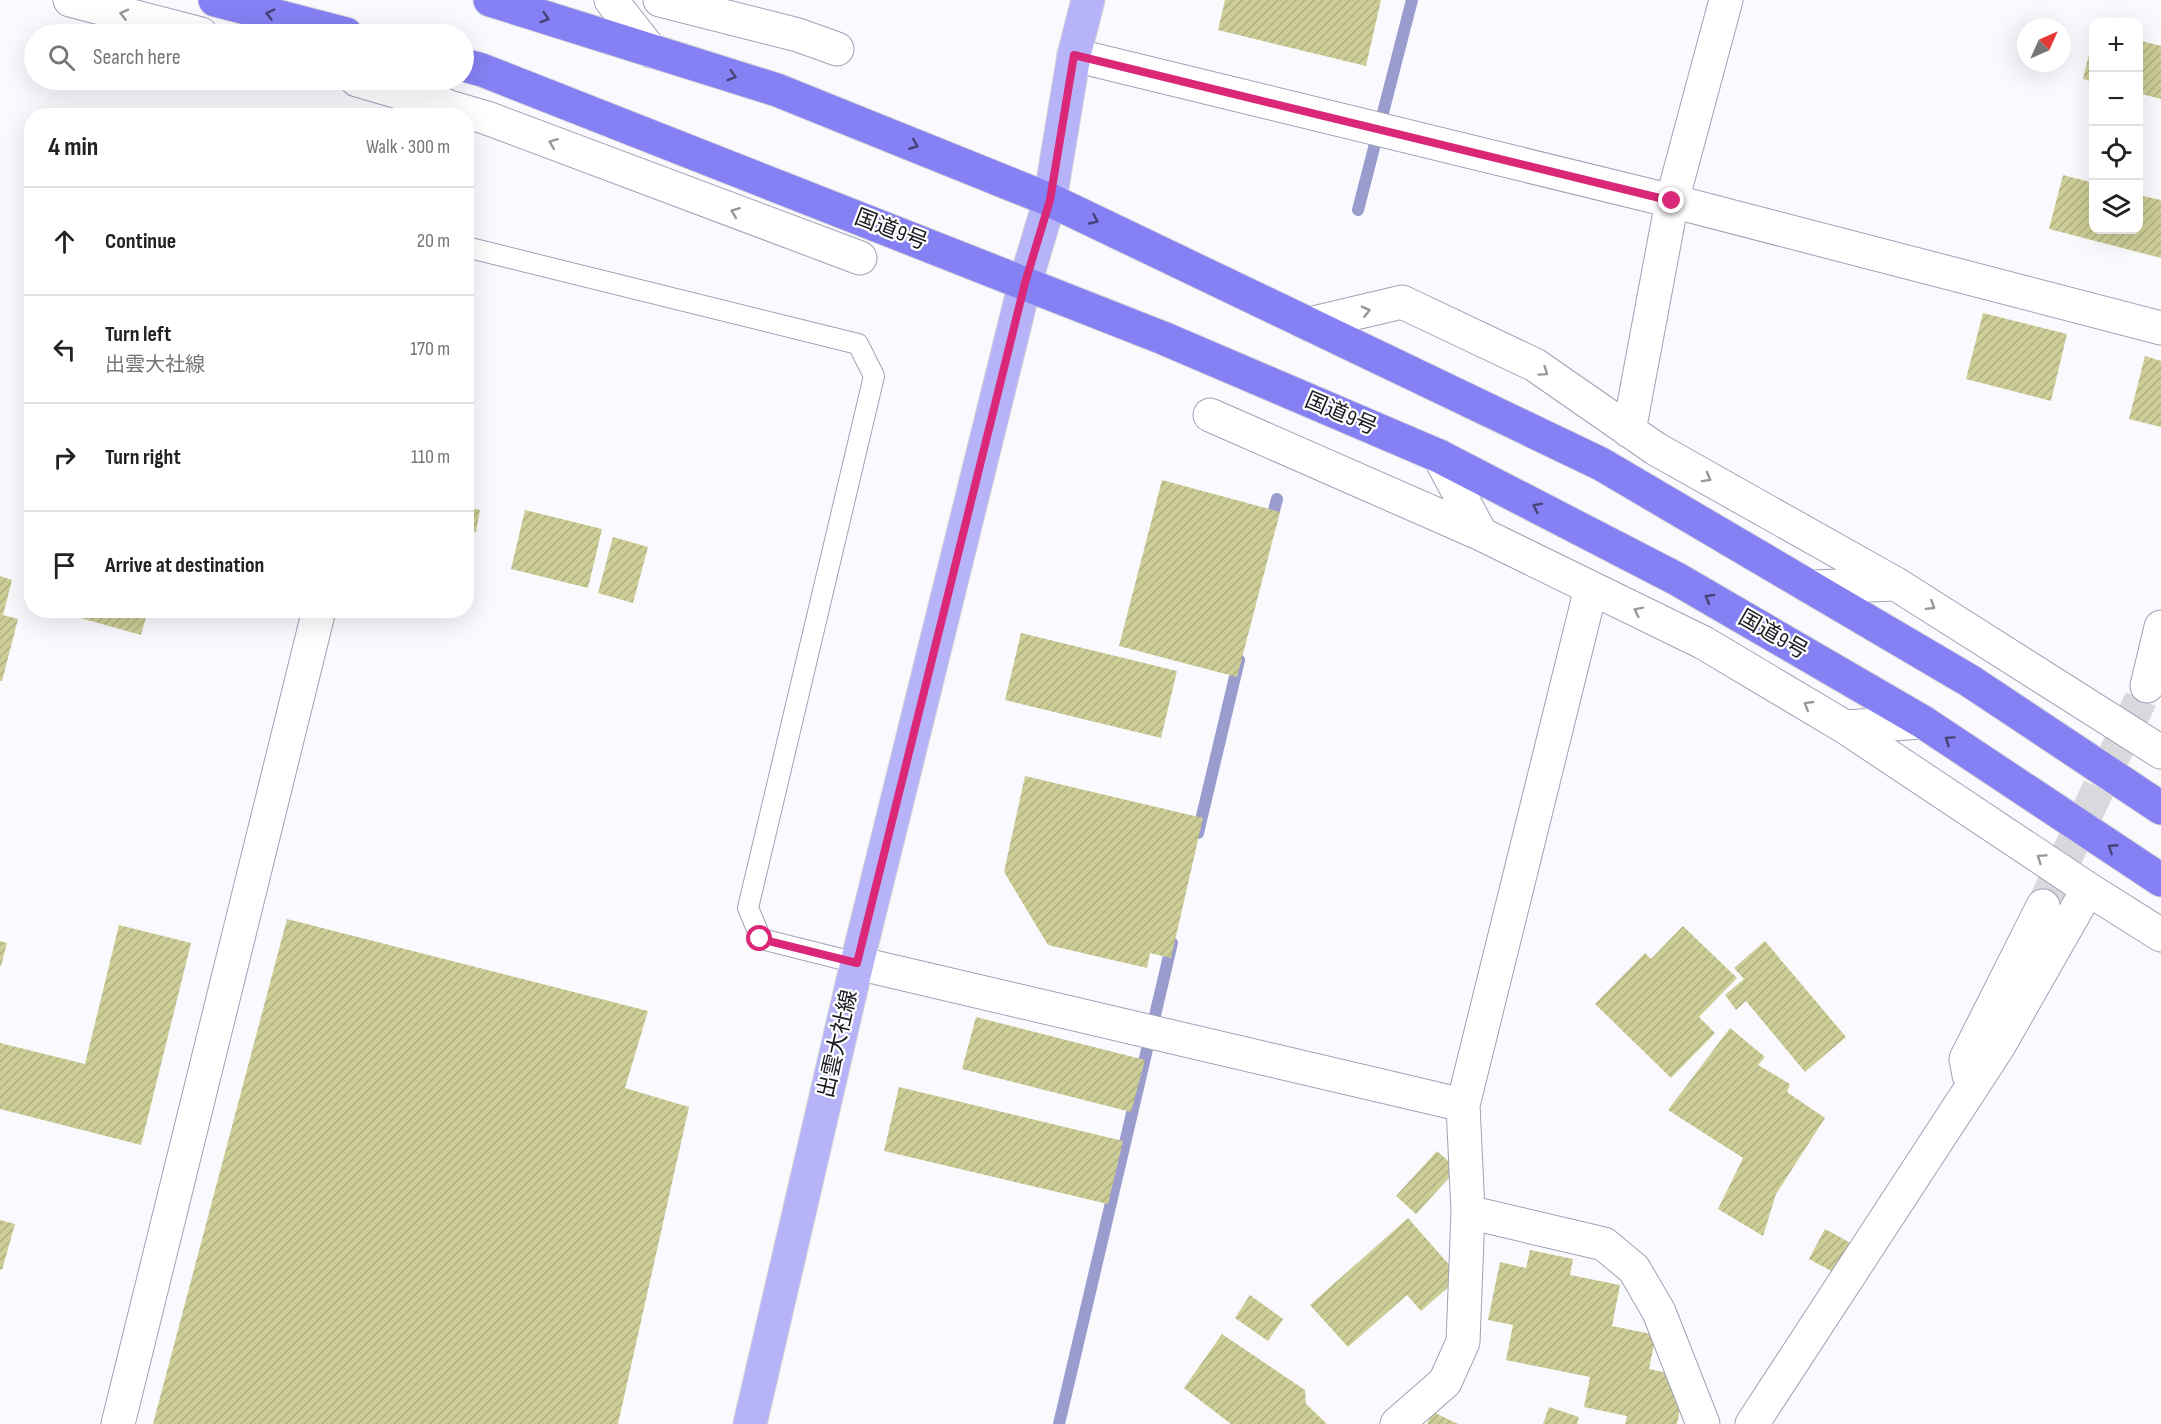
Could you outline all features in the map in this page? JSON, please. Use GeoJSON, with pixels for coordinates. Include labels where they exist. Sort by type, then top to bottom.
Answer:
{"type":"FeatureCollection","features":[{"type":"Feature","properties":{"kind":"highway"},"geometry":{"type":"LineString","coordinates":[[490,0],[777,90],[1050,200],[1601,464],[1970,681],[2161,808]]}},
{"type":"Feature","properties":{"kind":"highway"},"geometry":{"type":"LineString","coordinates":[[220,1],[308,24]]}},
{"type":"Feature","properties":{"kind":"highway","name":"国道9号"},"geometry":{"type":"LineString","coordinates":[[474,68],[1163,338],[1439,456],[1677,579],[1923,722],[2161,880]]}},
{"type":"Feature","properties":{"kind":"main road","name":"出雲大社線"},"geometry":{"type":"LineString","coordinates":[[750,1424],[857,963],[1025,283],[1050,200],[1074,55],[1088,0]]}},
{"type":"Feature","properties":{"kind":"street"},"geometry":{"type":"LineString","coordinates":[[70,0],[166,24],[220,1]]}},
{"type":"Feature","properties":{"kind":"street"},"geometry":{"type":"LineString","coordinates":[[611,0],[651,51]]}},
{"type":"Feature","properties":{"kind":"street"},"geometry":{"type":"LineString","coordinates":[[660,0],[798,35],[837,49]]}},
{"type":"Feature","properties":{"kind":"street"},"geometry":{"type":"LineString","coordinates":[[1629,431],[1672,201],[1726,0]]}},
{"type":"Feature","properties":{"kind":"street"},"geometry":{"type":"LineString","coordinates":[[1074,55],[1672,201],[2161,328]]}},
{"type":"Feature","properties":{"kind":"street"},"geometry":{"type":"LineString","coordinates":[[386,90],[438,108]]}},
{"type":"Feature","properties":{"kind":"street"},"geometry":{"type":"LineString","coordinates":[[474,115],[488,118],[860,258]]}},
{"type":"Feature","properties":{"kind":"street"},"geometry":{"type":"LineString","coordinates":[[790,232],[842,211]]}},
{"type":"Feature","properties":{"kind":"street"},"geometry":{"type":"LineString","coordinates":[[1309,324],[1402,302],[1534,365],[1656,449],[1896,584],[2160,747]]}},
{"type":"Feature","properties":{"kind":"street"},"geometry":{"type":"LineString","coordinates":[[1210,415],[1481,534],[1704,643],[1845,727],[2161,935]]}},
{"type":"Feature","properties":{"kind":"street"},"geometry":{"type":"LineString","coordinates":[[1439,456],[1481,534]]}},
{"type":"Feature","properties":{"kind":"street"},"geometry":{"type":"LineString","coordinates":[[1810,587],[1896,584]]}},
{"type":"Feature","properties":{"kind":"street"},"geometry":{"type":"LineString","coordinates":[[1397,1424],[1445,1382],[1463,1342],[1468,1212],[1462,1105],[1591,588]]}},
{"type":"Feature","properties":{"kind":"street"},"geometry":{"type":"LineString","coordinates":[[118,1424],[317,618]]}},
{"type":"Feature","properties":{"kind":"street"},"geometry":{"type":"LineString","coordinates":[[2147,686],[2161,627]]}},
{"type":"Feature","properties":{"kind":"street"},"geometry":{"type":"LineString","coordinates":[[1845,727],[1923,722]]}},
{"type":"Feature","properties":{"kind":"street"},"geometry":{"type":"LineString","coordinates":[[1752,1424],[1998,1047],[2088,889]]}},
{"type":"Feature","properties":{"kind":"street"},"geometry":{"type":"LineString","coordinates":[[1972,1087],[1966,1059],[2043,906]]}},
{"type":"Feature","properties":{"kind":"street"},"geometry":{"type":"LineString","coordinates":[[857,963],[1462,1105]]}},
{"type":"Feature","properties":{"kind":"street"},"geometry":{"type":"LineString","coordinates":[[1468,1212],[1604,1244],[1634,1269],[1659,1312],[1702,1424]]}},
{"type":"Feature","properties":{"kind":"lane"},"geometry":{"type":"LineString","coordinates":[[474,249],[858,344],[874,376],[748,908],[760,939],[857,963]]}},
{"type":"Feature","properties":{"kind":"building"},"geometry":{"type":"Polygon","coordinates":[[[1225,0],[1381,0],[1366,66],[1218,30],[1225,0]]]}},
{"type":"Feature","properties":{"kind":"building"},"geometry":{"type":"Polygon","coordinates":[[[2143,41],[2161,46],[2161,99],[2143,94],[2143,41]]]}},
{"type":"Feature","properties":{"kind":"building"},"geometry":{"type":"Polygon","coordinates":[[[2089,54],[2089,81],[2083,79],[2089,54]]]}},
{"type":"Feature","properties":{"kind":"building"},"geometry":{"type":"Polygon","coordinates":[[[2063,175],[2089,182],[2089,234],[2143,234],[2143,196],[2161,200],[2161,258],[2049,229],[2063,175]]]}},
{"type":"Feature","properties":{"kind":"building"},"geometry":{"type":"Polygon","coordinates":[[[1983,313],[2067,334],[2051,401],[1966,379],[1983,313]]]}},
{"type":"Feature","properties":{"kind":"building"},"geometry":{"type":"Polygon","coordinates":[[[2145,356],[2161,361],[2161,427],[2129,419],[2145,356]]]}},
{"type":"Feature","properties":{"kind":"building"},"geometry":{"type":"Polygon","coordinates":[[[1162,480],[1280,512],[1237,677],[1119,646],[1162,480]]]}},
{"type":"Feature","properties":{"kind":"building"},"geometry":{"type":"Polygon","coordinates":[[[474,509],[480,510],[476,532],[474,532],[474,509]]]}},
{"type":"Feature","properties":{"kind":"building"},"geometry":{"type":"Polygon","coordinates":[[[525,510],[602,529],[588,588],[511,569],[525,510]]]}},
{"type":"Feature","properties":{"kind":"building"},"geometry":{"type":"Polygon","coordinates":[[[613,537],[648,547],[633,603],[598,593],[613,537]]]}},
{"type":"Feature","properties":{"kind":"building"},"geometry":{"type":"Polygon","coordinates":[[[0,576],[12,580],[3,615],[18,619],[2,681],[0,681],[0,576]]]}},
{"type":"Feature","properties":{"kind":"building"},"geometry":{"type":"Polygon","coordinates":[[[81,618],[146,618],[141,635],[81,618]]]}},
{"type":"Feature","properties":{"kind":"building"},"geometry":{"type":"Polygon","coordinates":[[[1021,633],[1177,671],[1161,738],[1005,700],[1021,633]]]}},
{"type":"Feature","properties":{"kind":"building"},"geometry":{"type":"Polygon","coordinates":[[[1025,776],[1203,818],[1171,958],[1150,953],[1147,968],[1048,945],[1004,872],[1025,776]]]}},
{"type":"Feature","properties":{"kind":"building"},"geometry":{"type":"Polygon","coordinates":[[[287,919],[648,1011],[625,1088],[689,1107],[618,1424],[153,1424],[287,919]]]}},
{"type":"Feature","properties":{"kind":"building"},"geometry":{"type":"Polygon","coordinates":[[[119,925],[191,943],[141,1145],[0,1109],[0,1043],[85,1064],[119,925]]]}},
{"type":"Feature","properties":{"kind":"building"},"geometry":{"type":"Polygon","coordinates":[[[1683,926],[1737,978],[1699,1017],[1715,1033],[1671,1078],[1595,1004],[1645,953],[1651,959],[1683,926]]]}},
{"type":"Feature","properties":{"kind":"building"},"geometry":{"type":"Polygon","coordinates":[[[0,941],[7,943],[1,966],[0,966],[0,941]]]}},
{"type":"Feature","properties":{"kind":"building"},"geometry":{"type":"Polygon","coordinates":[[[1765,941],[1846,1037],[1805,1072],[1746,1001],[1736,1010],[1725,995],[1744,979],[1734,968],[1765,941]]]}},
{"type":"Feature","properties":{"kind":"building"},"geometry":{"type":"Polygon","coordinates":[[[976,1017],[1145,1060],[1131,1112],[962,1069],[976,1017]]]}},
{"type":"Feature","properties":{"kind":"building"},"geometry":{"type":"Polygon","coordinates":[[[1730,1028],[1765,1057],[1758,1065],[1790,1084],[1787,1092],[1825,1118],[1776,1194],[1763,1236],[1718,1209],[1743,1158],[1668,1110],[1730,1028]]]}},
{"type":"Feature","properties":{"kind":"building"},"geometry":{"type":"Polygon","coordinates":[[[899,1087],[1123,1141],[1108,1204],[884,1151],[899,1087]]]}},
{"type":"Feature","properties":{"kind":"building"},"geometry":{"type":"Polygon","coordinates":[[[1437,1151],[1457,1169],[1416,1214],[1396,1196],[1437,1151]]]}},
{"type":"Feature","properties":{"kind":"building"},"geometry":{"type":"Polygon","coordinates":[[[1408,1218],[1460,1277],[1421,1311],[1407,1295],[1348,1347],[1310,1305],[1408,1218]]]}},
{"type":"Feature","properties":{"kind":"building"},"geometry":{"type":"Polygon","coordinates":[[[0,1220],[15,1224],[2,1270],[0,1269],[0,1220]]]}},
{"type":"Feature","properties":{"kind":"building"},"geometry":{"type":"Polygon","coordinates":[[[1825,1229],[1858,1247],[1842,1277],[1809,1259],[1825,1229]]]}},
{"type":"Feature","properties":{"kind":"building"},"geometry":{"type":"Polygon","coordinates":[[[1530,1250],[1573,1259],[1570,1275],[1620,1285],[1612,1326],[1656,1335],[1649,1369],[1686,1377],[1677,1424],[1625,1424],[1627,1416],[1584,1407],[1590,1377],[1506,1360],[1513,1325],[1488,1320],[1500,1262],[1526,1268],[1530,1250]]]}},
{"type":"Feature","properties":{"kind":"building"},"geometry":{"type":"Polygon","coordinates":[[[1250,1295],[1283,1319],[1268,1341],[1235,1318],[1250,1295]]]}},
{"type":"Feature","properties":{"kind":"building"},"geometry":{"type":"Polygon","coordinates":[[[1222,1334],[1305,1390],[1306,1404],[1327,1424],[1231,1424],[1184,1388],[1222,1334]]]}},
{"type":"Feature","properties":{"kind":"building"},"geometry":{"type":"Polygon","coordinates":[[[1549,1407],[1579,1417],[1577,1424],[1543,1424],[1549,1407]]]}},
{"type":"Feature","properties":{"kind":"building"},"geometry":{"type":"Polygon","coordinates":[[[1433,1412],[1458,1424],[1427,1424],[1433,1412]]]}},
{"type":"Feature","properties":{"kind":"waterway"},"geometry":{"type":"LineString","coordinates":[[1358,210],[1412,0]]}},
{"type":"Feature","properties":{"kind":"waterway"},"geometry":{"type":"LineString","coordinates":[[1270,526],[1277,499]]}},
{"type":"Feature","properties":{"kind":"waterway"},"geometry":{"type":"LineString","coordinates":[[1198,833],[1239,660]]}},
{"type":"Feature","properties":{"kind":"waterway"},"geometry":{"type":"LineString","coordinates":[[1059,1424],[1172,943]]}},
{"type":"Feature","properties":{"kind":"tunnel"},"geometry":{"type":"LineString","coordinates":[[2043,906],[2147,686]]}},
{"type":"Feature","properties":{"kind":"route"},"geometry":{"type":"LineString","coordinates":[[760,939],[857,963],[1025,283],[1050,200],[1074,55],[1672,201]]}}]}
